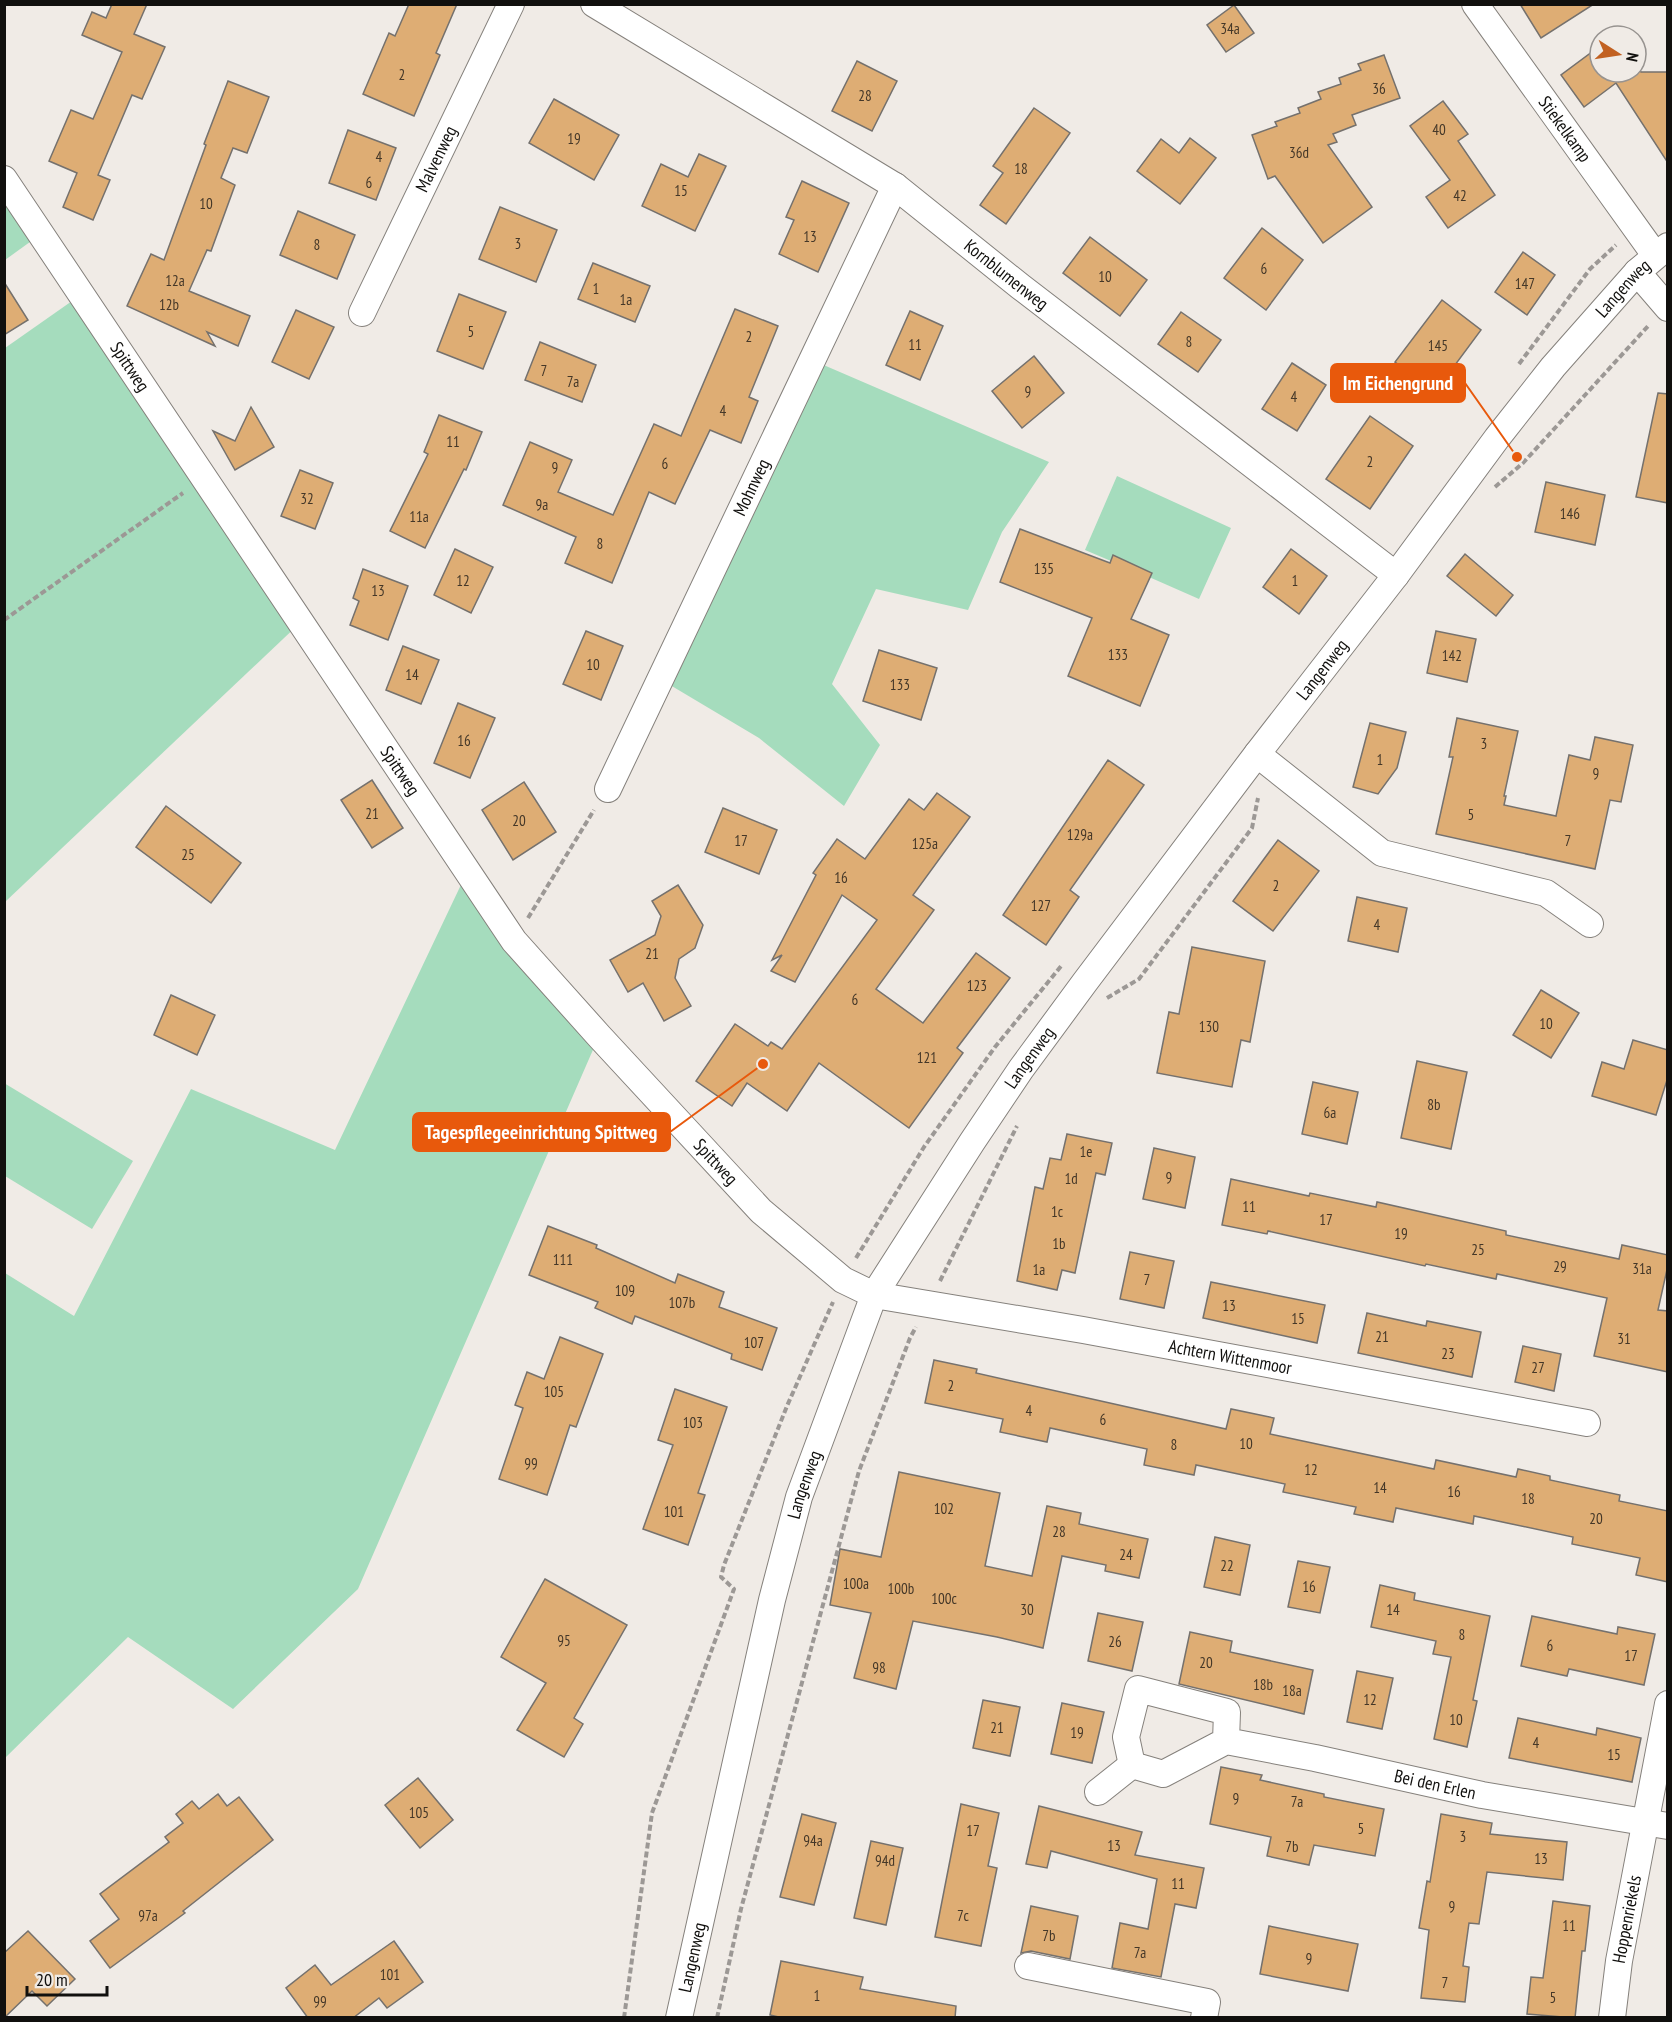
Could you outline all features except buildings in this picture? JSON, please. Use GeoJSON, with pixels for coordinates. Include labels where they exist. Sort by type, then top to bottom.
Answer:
{"type":"FeatureCollection","features":[{"type":"Feature","properties":{"kind":"street","name":"Malvenweg"},"geometry":{"type":"LineString","coordinates":[[362,313],[511,4]]}},
{"type":"Feature","properties":{"kind":"street","name":"Kornblumenweg"},"geometry":{"type":"LineString","coordinates":[[594,4],[895,186],[1021,288],[1396,575]]}},
{"type":"Feature","properties":{"kind":"street","name":"Stiekelkamp"},"geometry":{"type":"LineString","coordinates":[[1475,4],[1653,258],[1667,307]]}},
{"type":"Feature","properties":{"kind":"street","name":"Spittweg"},"geometry":{"type":"LineString","coordinates":[[4,179],[514,940],[599,1036],[761,1211],[843,1280],[874,1295]]}},
{"type":"Feature","properties":{"kind":"street","name":"Mohnweg"},"geometry":{"type":"LineString","coordinates":[[608,789],[895,186]]}},
{"type":"Feature","properties":{"kind":"street","name":"Langenweg"},"geometry":{"type":"LineString","coordinates":[[679,2018],[772,1600],[796,1509],[874,1295],[972,1142],[1085,982],[1266,760],[1430,528],[1525,402],[1553,367],[1653,258]]}},
{"type":"Feature","properties":{"kind":"street"},"geometry":{"type":"LineString","coordinates":[[1266,760],[1382,853],[1546,892],[1590,924]]}},
{"type":"Feature","properties":{"kind":"street","name":"Achtern Wittenmoor"},"geometry":{"type":"LineString","coordinates":[[874,1295],[1083,1330],[1587,1423]]}},
{"type":"Feature","properties":{"kind":"street"},"geometry":{"type":"LineString","coordinates":[[1138,1689],[1227,1712],[1226,1742],[1163,1774],[1132,1765],[1126,1737],[1138,1689]]}},
{"type":"Feature","properties":{"kind":"street","name":"Hoppenriekels"},"geometry":{"type":"LineString","coordinates":[[1612,2018],[1619,1961],[1657,1824],[1668,1704]]}},
{"type":"Feature","properties":{"kind":"street","name":"Bei den Erlen"},"geometry":{"type":"LineString","coordinates":[[1226,1742],[1315,1758],[1482,1795],[1657,1824]]}},
{"type":"Feature","properties":{"kind":"street"},"geometry":{"type":"LineString","coordinates":[[1098,1792],[1132,1765]]}},
{"type":"Feature","properties":{"kind":"street"},"geometry":{"type":"LineString","coordinates":[[1028,1965],[1207,2002],[1204,2018]]}},
{"type":"Feature","properties":{"kind":"path"},"geometry":{"type":"LineString","coordinates":[[1491,491],[1523,463],[1667,307]]}},
{"type":"Feature","properties":{"kind":"path"},"geometry":{"type":"LineString","coordinates":[[4,620],[205,477]]}},
{"type":"Feature","properties":{"kind":"path"},"geometry":{"type":"LineString","coordinates":[[1100,1007],[1107,998],[1139,979],[1252,828],[1266,760]]}},
{"type":"Feature","properties":{"kind":"path"},"geometry":{"type":"LineString","coordinates":[[514,940],[608,789]]}},
{"type":"Feature","properties":{"kind":"path"},"geometry":{"type":"LineString","coordinates":[[717,2018],[741,1909],[859,1471],[910,1338],[1018,1123]]}},
{"type":"Feature","properties":{"kind":"green space"},"geometry":{"type":"Polygon","coordinates":[[[4,180],[41,234],[5,260],[4,260],[4,180]]]}},
{"type":"Feature","properties":{"kind":"green space"},"geometry":{"type":"Polygon","coordinates":[[[82,294],[302,621],[5,902],[5,348],[82,294]]]}},
{"type":"Feature","properties":{"kind":"green space"},"geometry":{"type":"Polygon","coordinates":[[[812,360],[1049,462],[1002,532],[968,610],[876,589],[832,684],[880,745],[844,806],[759,738],[660,679],[812,360]]]}},
{"type":"Feature","properties":{"kind":"green space"},"geometry":{"type":"Polygon","coordinates":[[[1117,476],[1231,528],[1199,599],[1149,577],[1151,573],[1114,556],[1111,561],[1085,550],[1117,476]]]}},
{"type":"Feature","properties":{"kind":"green space"},"geometry":{"type":"Polygon","coordinates":[[[468,870],[599,1036],[358,1589],[233,1709],[128,1637],[5,1758],[5,1273],[74,1316],[191,1089],[335,1150],[468,870]]]}},
{"type":"Feature","properties":{"kind":"green space"},"geometry":{"type":"Polygon","coordinates":[[[4,1083],[133,1161],[92,1229],[5,1176],[4,1083]]]}},
{"type":"Feature","properties":{"kind":"place","name":"Im Eichengrund"},"geometry":{"type":"Point","coordinates":[1517,457]}},
{"type":"Feature","properties":{"kind":"place","name":"Tagespflegeeinrichtung Spittweg"},"geometry":{"type":"Point","coordinates":[763,1064]}}]}
